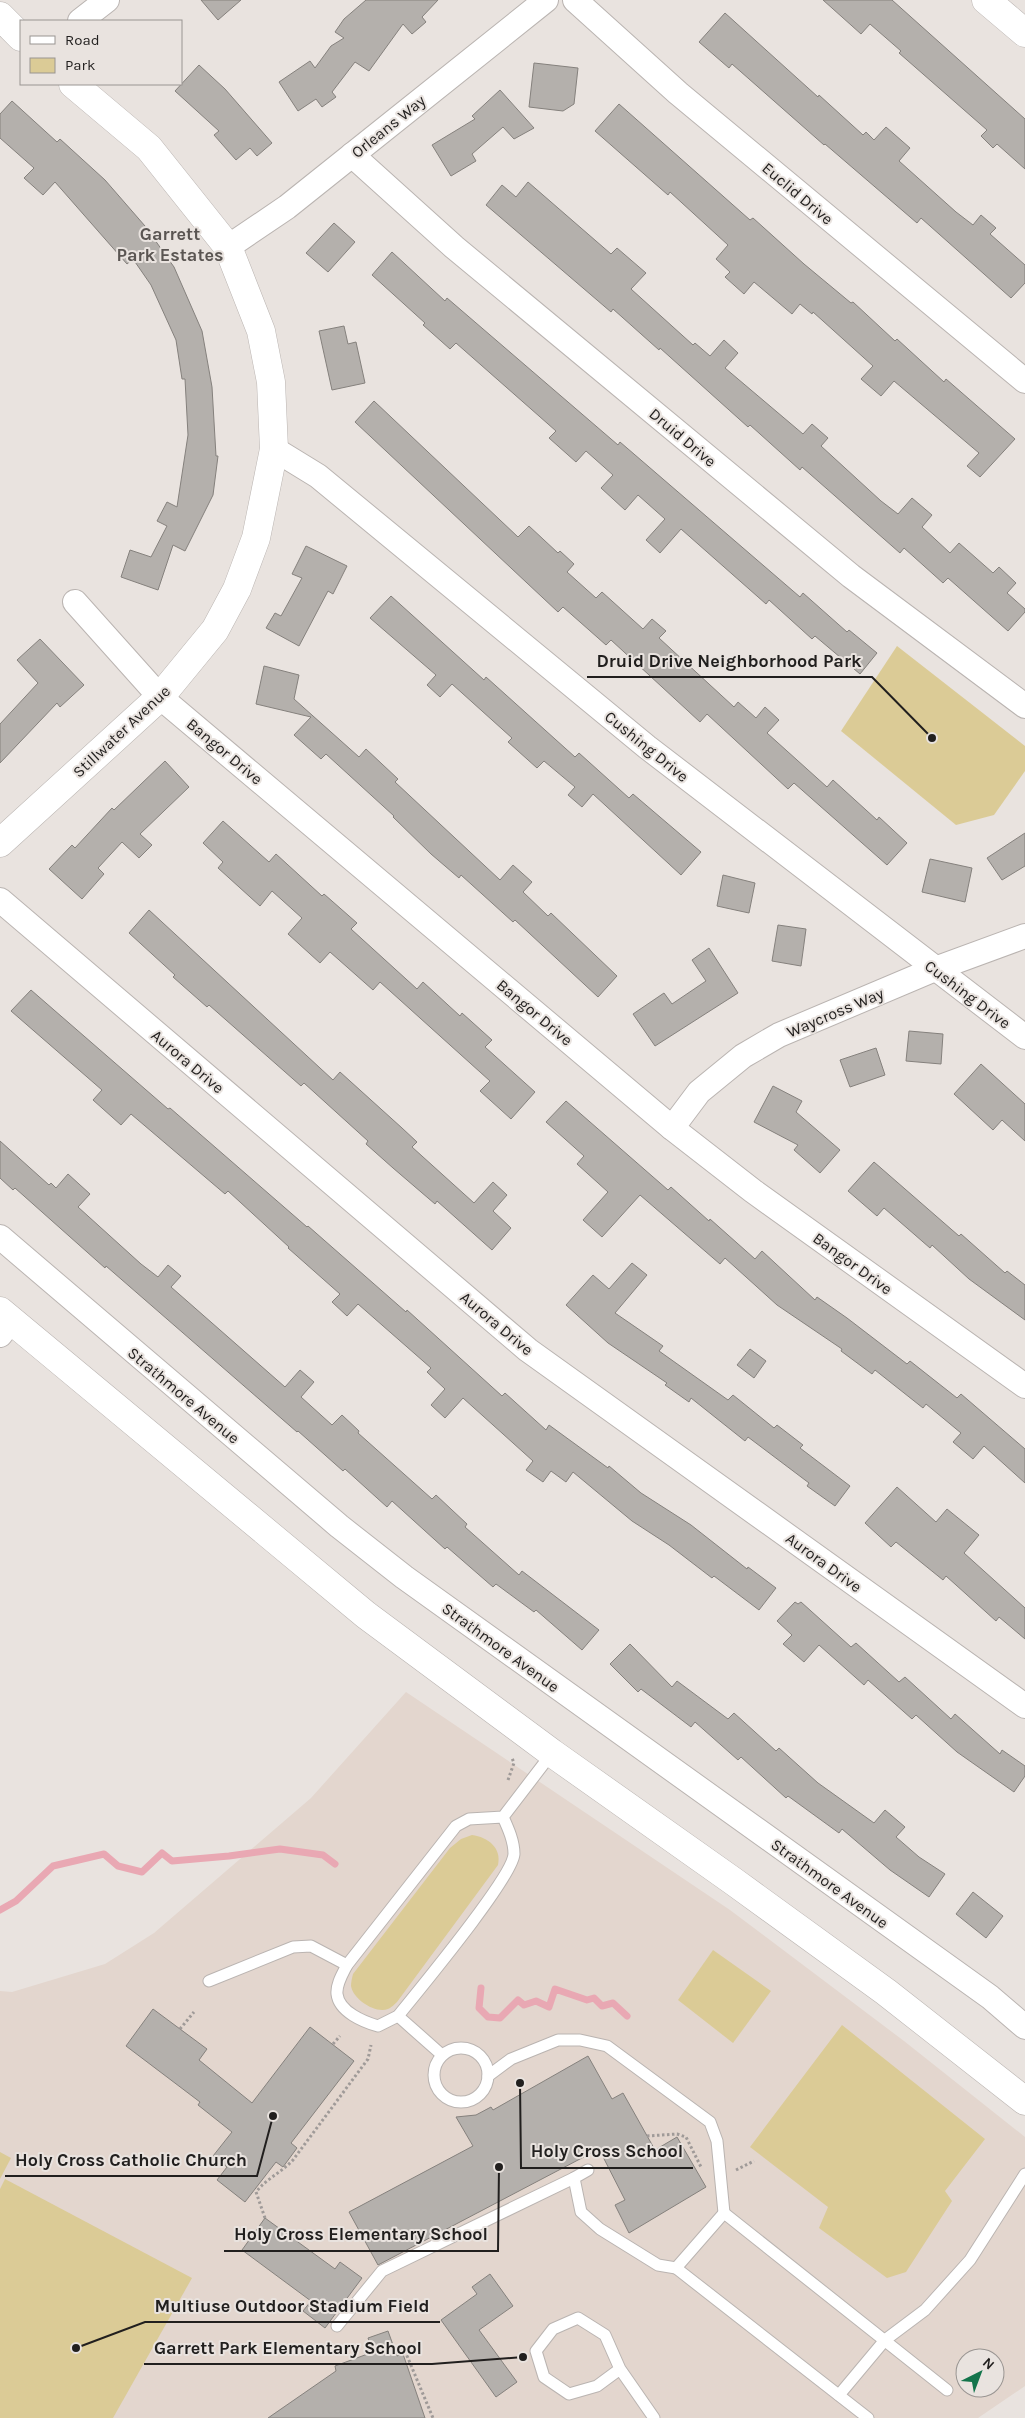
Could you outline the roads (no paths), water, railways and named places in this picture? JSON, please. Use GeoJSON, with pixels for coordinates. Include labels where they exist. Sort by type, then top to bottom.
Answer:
{"type":"FeatureCollection","features":[{"type":"Feature","properties":{"kind":"main road"},"geometry":{"type":"LineString","coordinates":[[986,0],[1025,33]]}},
{"type":"Feature","properties":{"kind":"main road"},"geometry":{"type":"LineString","coordinates":[[0,16],[20,36]]}},
{"type":"Feature","properties":{"kind":"main road","name":"Stillwater Avenue"},"geometry":{"type":"LineString","coordinates":[[0,843],[160,697],[215,630],[237,589],[256,538],[274,450],[271,382],[260,331],[228,247],[149,148],[74,85]]}},
{"type":"Feature","properties":{"kind":"main road"},"geometry":{"type":"LineString","coordinates":[[4,1322],[366,1615],[552,1753],[733,1880],[886,1992],[1025,2101]]}},
{"type":"Feature","properties":{"kind":"street"},"geometry":{"type":"LineString","coordinates":[[81,20],[107,0]]}},
{"type":"Feature","properties":{"kind":"street","name":"Orleans Way"},"geometry":{"type":"LineString","coordinates":[[228,247],[287,207],[546,0]]}},
{"type":"Feature","properties":{"kind":"street","name":"Euclid Drive"},"geometry":{"type":"LineString","coordinates":[[575,0],[686,99],[1025,381]]}},
{"type":"Feature","properties":{"kind":"street","name":"Druid Drive"},"geometry":{"type":"LineString","coordinates":[[352,155],[454,247],[851,576],[1025,706]]}},
{"type":"Feature","properties":{"kind":"street","name":"Cushing Drive"},"geometry":{"type":"LineString","coordinates":[[274,450],[318,476],[647,747],[1025,1037]]}},
{"type":"Feature","properties":{"kind":"street","name":"Bangor Drive"},"geometry":{"type":"LineString","coordinates":[[75,602],[160,697],[672,1128],[753,1191],[1025,1386]]}},
{"type":"Feature","properties":{"kind":"street","name":"Aurora Drive"},"geometry":{"type":"LineString","coordinates":[[0,900],[528,1350],[1025,1706]]}},
{"type":"Feature","properties":{"kind":"street","name":"Waycross Way"},"geometry":{"type":"LineString","coordinates":[[672,1128],[699,1092],[743,1056],[779,1036],[936,969],[1025,936]]}},
{"type":"Feature","properties":{"kind":"street","name":"Strathmore Avenue"},"geometry":{"type":"LineString","coordinates":[[0,1237],[339,1526],[404,1577],[990,1997],[1025,2027]]}},
{"type":"Feature","properties":{"kind":"lane"},"geometry":{"type":"LineString","coordinates":[[503,1817],[511,1837],[514,1855],[501,1883],[398,2016],[378,2026],[362,2021],[342,2006],[337,1995],[339,1981],[347,1965],[456,1826],[469,1819],[503,1817],[552,1753]]}},
{"type":"Feature","properties":{"kind":"lane"},"geometry":{"type":"LineString","coordinates":[[208,1981],[293,1947],[311,1946],[347,1965]]}},
{"type":"Feature","properties":{"kind":"lane"},"geometry":{"type":"LineString","coordinates":[[398,2016],[442,2055]]}},
{"type":"Feature","properties":{"kind":"lane"},"geometry":{"type":"LineString","coordinates":[[488,2076],[511,2060],[558,2040],[580,2040],[607,2046],[710,2122],[717,2141],[724,2213],[947,2390]]}},
{"type":"Feature","properties":{"kind":"lane"},"geometry":{"type":"LineString","coordinates":[[461,2048],[472,2050],[480,2056],[486,2065],[488,2076],[486,2086],[480,2095],[470,2101],[460,2103],[450,2100],[441,2094],[435,2085],[434,2069],[442,2055],[451,2049],[461,2048]]}},
{"type":"Feature","properties":{"kind":"lane"},"geometry":{"type":"LineString","coordinates":[[337,2326],[382,2271],[588,2170]]}},
{"type":"Feature","properties":{"kind":"lane"},"geometry":{"type":"LineString","coordinates":[[839,2395],[885,2340],[925,2310],[970,2260],[1025,2174]]}},
{"type":"Feature","properties":{"kind":"lane"},"geometry":{"type":"LineString","coordinates":[[574,2178],[581,2212],[600,2229],[658,2265],[676,2268],[868,2418]]}},
{"type":"Feature","properties":{"kind":"lane"},"geometry":{"type":"LineString","coordinates":[[676,2268],[724,2213]]}},
{"type":"Feature","properties":{"kind":"lane"},"geometry":{"type":"LineString","coordinates":[[620,2369],[597,2386],[569,2394],[544,2377],[536,2351],[553,2329],[578,2318],[604,2335],[620,2369],[654,2418]]}},
{"type":"Feature","properties":{"kind":"waterway"},"geometry":{"type":"LineString","coordinates":[[0,1910],[16,1901],[53,1866],[104,1854],[118,1866],[142,1872],[162,1853],[172,1861],[280,1849],[323,1855],[335,1864]]}},
{"type":"Feature","properties":{"kind":"waterway"},"geometry":{"type":"LineString","coordinates":[[481,1988],[479,2008],[488,2017],[500,2018],[518,2000],[524,2005],[536,2001],[549,2007],[555,1989],[587,2000],[594,1998],[602,2006],[613,2003],[627,2016]]}},
{"type":"Feature","properties":{"kind":"place","name":"Druid Drive Neighborhood Park"},"geometry":{"type":"Point","coordinates":[932,738]}},
{"type":"Feature","properties":{"kind":"place","name":"Holy Cross School"},"geometry":{"type":"Point","coordinates":[520,2083]}},
{"type":"Feature","properties":{"kind":"place","name":"Holy Cross Catholic Church"},"geometry":{"type":"Point","coordinates":[273,2116]}},
{"type":"Feature","properties":{"kind":"place","name":"Holy Cross Elementary School"},"geometry":{"type":"Point","coordinates":[499,2167]}},
{"type":"Feature","properties":{"kind":"place","name":"Multiuse Outdoor Stadium Field"},"geometry":{"type":"Point","coordinates":[76,2348]}},
{"type":"Feature","properties":{"kind":"place","name":"Garrett Park Elementary School"},"geometry":{"type":"Point","coordinates":[523,2357]}},
{"type":"Feature","properties":{"kind":"district","name":"Garrett Park Estates"},"geometry":{"type":"Point","coordinates":[170,244]}}]}
